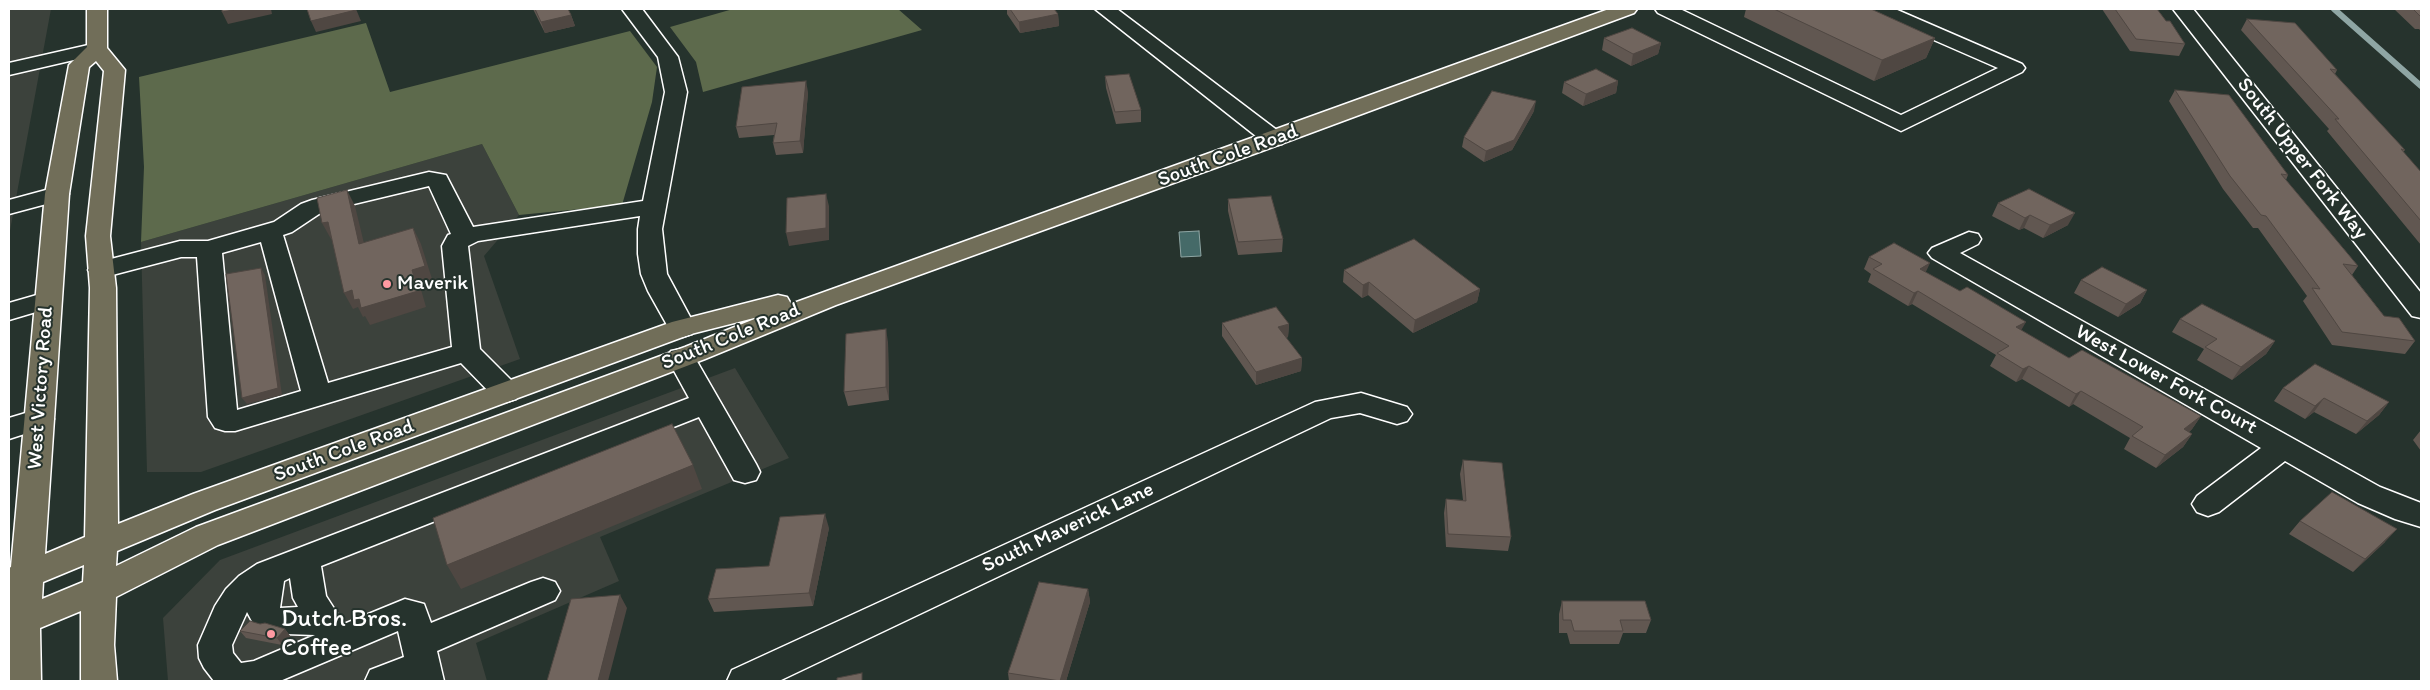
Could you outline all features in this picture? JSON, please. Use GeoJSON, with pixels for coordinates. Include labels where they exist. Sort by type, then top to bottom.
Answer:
{"type":"FeatureCollection","features":[{"type":"Feature","properties":{"kind":"main road"},"geometry":{"type":"LineString","coordinates":[[97,9],[97,49],[115,70],[106,142],[98,236],[103,317],[101,544],[97,645],[99,681]]}},
{"type":"Feature","properties":{"kind":"main road","name":"South Cole Road"},"geometry":{"type":"LineString","coordinates":[[16,624],[99,590],[207,536],[681,358],[827,299],[1274,139],[1627,9]]}},
{"type":"Feature","properties":{"kind":"main road","name":"West Victory Road"},"geometry":{"type":"LineString","coordinates":[[23,681],[16,624],[18,578],[39,419],[47,300],[57,194],[79,65],[97,49]]}},
{"type":"Feature","properties":{"kind":"main road"},"geometry":{"type":"LineString","coordinates":[[74,97],[94,97],[94,112],[106,142]]}},
{"type":"Feature","properties":{"kind":"main road","name":"South Cole Road"},"geometry":{"type":"LineString","coordinates":[[18,578],[204,502],[682,328],[782,302],[827,299]]}},
{"type":"Feature","properties":{"kind":"main road","name":"South Cole Road"},"geometry":{"type":"LineString","coordinates":[[606,385],[646,366],[658,356],[682,328]]}},
{"type":"Feature","properties":{"kind":"street"},"geometry":{"type":"LineString","coordinates":[[632,9],[668,57],[676,92],[650,229],[654,274],[682,328]]}},
{"type":"Feature","properties":{"kind":"street"},"geometry":{"type":"LineString","coordinates":[[1104,9],[1274,139]]}},
{"type":"Feature","properties":{"kind":"street"},"geometry":{"type":"LineString","coordinates":[[1665,9],[1901,124],[2015,68],[1880,9]]}},
{"type":"Feature","properties":{"kind":"street","name":"South Upper Fork Way"},"geometry":{"type":"LineString","coordinates":[[2183,9],[2421,310]]}},
{"type":"Feature","properties":{"kind":"street"},"geometry":{"type":"LineString","coordinates":[[9,69],[97,49]]}},
{"type":"Feature","properties":{"kind":"street"},"geometry":{"type":"LineString","coordinates":[[101,270],[180,249],[209,250],[283,227],[310,209],[321,205],[429,179],[438,180],[465,236]]}},
{"type":"Feature","properties":{"kind":"street"},"geometry":{"type":"LineString","coordinates":[[9,207],[57,194]]}},
{"type":"Feature","properties":{"kind":"street"},"geometry":{"type":"LineString","coordinates":[[506,392],[466,352],[454,246],[457,240],[465,236],[654,207]]}},
{"type":"Feature","properties":{"kind":"street"},"geometry":{"type":"LineString","coordinates":[[270,231],[317,396]]}},
{"type":"Feature","properties":{"kind":"street","name":"West Lower Fork Court"},"geometry":{"type":"LineString","coordinates":[[1969,239],[1941,253],[2369,495],[2406,511],[2421,514]]}},
{"type":"Feature","properties":{"kind":"street"},"geometry":{"type":"LineString","coordinates":[[209,250],[223,417],[225,421],[235,421],[466,352]]}},
{"type":"Feature","properties":{"kind":"street"},"geometry":{"type":"LineString","coordinates":[[9,312],[47,300]]}},
{"type":"Feature","properties":{"kind":"street"},"geometry":{"type":"LineString","coordinates":[[681,358],[744,472]]}},
{"type":"Feature","properties":{"kind":"street"},"geometry":{"type":"LineString","coordinates":[[422,664],[412,614],[405,613],[331,632],[257,675],[233,679],[216,658],[215,645],[227,616],[250,585],[269,573],[706,403]]}},
{"type":"Feature","properties":{"kind":"street","name":"South Maverick Lane"},"geometry":{"type":"LineString","coordinates":[[745,681],[1325,408],[1361,403],[1397,414]]}},
{"type":"Feature","properties":{"kind":"street"},"geometry":{"type":"LineString","coordinates":[[9,429],[39,419]]}},
{"type":"Feature","properties":{"kind":"street"},"geometry":{"type":"LineString","coordinates":[[2208,504],[2284,446]]}},
{"type":"Feature","properties":{"kind":"street"},"geometry":{"type":"LineString","coordinates":[[304,559],[310,598],[331,632]]}},
{"type":"Feature","properties":{"kind":"street"},"geometry":{"type":"LineString","coordinates":[[269,573],[263,610],[275,617],[331,632]]}},
{"type":"Feature","properties":{"kind":"street"},"geometry":{"type":"LineString","coordinates":[[383,681],[422,664],[543,591]]}},
{"type":"Feature","properties":{"kind":"shaded area"},"geometry":{"type":"Polygon","coordinates":[[[9,9],[51,9],[9,236],[9,9]]]}},
{"type":"Feature","properties":{"kind":"shaded area"},"geometry":{"type":"Polygon","coordinates":[[[482,144],[519,215],[484,256],[520,359],[201,472],[147,472],[141,242],[482,144]]]}},
{"type":"Feature","properties":{"kind":"shaded area"},"geometry":{"type":"Polygon","coordinates":[[[735,368],[789,458],[600,537],[619,581],[476,643],[487,681],[168,681],[163,618],[220,560],[735,368]]]}},
{"type":"Feature","properties":{"kind":"green space"},"geometry":{"type":"Polygon","coordinates":[[[733,9],[898,9],[922,30],[703,92],[696,62],[670,27],[733,9]]]}},
{"type":"Feature","properties":{"kind":"green space"},"geometry":{"type":"Polygon","coordinates":[[[366,23],[390,92],[630,31],[657,67],[652,102],[622,205],[519,215],[482,144],[141,242],[144,167],[139,77],[366,23]]]}},
{"type":"Feature","properties":{"kind":"water"},"geometry":{"type":"Polygon","coordinates":[[[1199,231],[1201,256],[1181,257],[1179,232],[1199,231]]]}},
{"type":"Feature","properties":{"kind":"building"},"geometry":{"type":"Polygon","coordinates":[[[222,9],[239,9],[222,12],[222,9]]]}},
{"type":"Feature","properties":{"kind":"building"},"geometry":{"type":"Polygon","coordinates":[[[307,9],[356,9],[356,10],[311,21],[307,9]]]}},
{"type":"Feature","properties":{"kind":"building"},"geometry":{"type":"Polygon","coordinates":[[[535,9],[568,9],[571,15],[541,22],[535,9]]]}},
{"type":"Feature","properties":{"kind":"building"},"geometry":{"type":"Polygon","coordinates":[[[1010,9],[1054,9],[1058,14],[1019,22],[1010,9]]]}},
{"type":"Feature","properties":{"kind":"building"},"geometry":{"type":"Polygon","coordinates":[[[1774,9],[1871,9],[1935,38],[1882,60],[1774,9]]]}},
{"type":"Feature","properties":{"kind":"building"},"geometry":{"type":"Polygon","coordinates":[[[2115,9],[2157,9],[2166,21],[2170,21],[2185,44],[2136,39],[2115,9]]]}},
{"type":"Feature","properties":{"kind":"building"},"geometry":{"type":"Polygon","coordinates":[[[2413,9],[2421,9],[2421,17],[2413,9]]]}},
{"type":"Feature","properties":{"kind":"building"},"geometry":{"type":"Polygon","coordinates":[[[2247,19],[2295,23],[2337,70],[2330,69],[2405,150],[2401,149],[2421,172],[2421,221],[2335,119],[2339,119],[2247,19]]]}},
{"type":"Feature","properties":{"kind":"building"},"geometry":{"type":"Polygon","coordinates":[[[1632,28],[1661,43],[1633,54],[1604,38],[1632,28]]]}},
{"type":"Feature","properties":{"kind":"building"},"geometry":{"type":"Polygon","coordinates":[[[1596,69],[1618,81],[1586,94],[1564,82],[1596,69]]]}},
{"type":"Feature","properties":{"kind":"building"},"geometry":{"type":"Polygon","coordinates":[[[1129,74],[1141,110],[1115,112],[1105,76],[1129,74]]]}},
{"type":"Feature","properties":{"kind":"building"},"geometry":{"type":"Polygon","coordinates":[[[806,81],[800,141],[773,143],[777,123],[736,127],[742,87],[806,81]]]}},
{"type":"Feature","properties":{"kind":"building"},"geometry":{"type":"Polygon","coordinates":[[[2175,90],[2229,95],[2288,175],[2281,174],[2358,266],[2343,264],[2384,316],[2399,318],[2415,341],[2342,332],[2312,288],[2320,289],[2266,216],[2261,215],[2230,176],[2175,90]]]}},
{"type":"Feature","properties":{"kind":"building"},"geometry":{"type":"Polygon","coordinates":[[[1492,91],[1536,101],[1514,140],[1486,151],[1464,137],[1492,91]]]}},
{"type":"Feature","properties":{"kind":"building"},"geometry":{"type":"Polygon","coordinates":[[[2029,189],[2075,213],[2050,225],[2030,215],[2025,218],[1998,203],[2029,189]]]}},
{"type":"Feature","properties":{"kind":"building"},"geometry":{"type":"Polygon","coordinates":[[[347,190],[359,244],[413,228],[425,266],[412,270],[418,291],[361,308],[359,299],[354,300],[352,290],[344,293],[328,222],[322,223],[317,198],[347,190]]]}},
{"type":"Feature","properties":{"kind":"building"},"geometry":{"type":"Polygon","coordinates":[[[826,194],[826,228],[786,233],[787,198],[826,194]]]}},
{"type":"Feature","properties":{"kind":"building"},"geometry":{"type":"Polygon","coordinates":[[[1271,196],[1283,239],[1238,242],[1228,199],[1271,196]]]}},
{"type":"Feature","properties":{"kind":"building"},"geometry":{"type":"Polygon","coordinates":[[[1414,239],[1480,289],[1415,320],[1369,282],[1363,285],[1344,270],[1414,239]]]}},
{"type":"Feature","properties":{"kind":"building"},"geometry":{"type":"Polygon","coordinates":[[[1894,243],[1930,263],[1920,269],[1960,291],[1967,287],[2026,322],[2016,327],[2069,358],[2082,350],[2201,416],[2184,429],[2192,434],[2165,455],[2132,436],[2143,427],[2081,391],[2076,394],[2029,366],[2023,369],[1997,353],[2009,346],[1918,291],[1914,293],[1873,269],[1882,264],[1869,257],[1894,243]]]}},
{"type":"Feature","properties":{"kind":"building"},"geometry":{"type":"Polygon","coordinates":[[[2102,267],[2147,290],[2126,304],[2081,280],[2102,267]]]}},
{"type":"Feature","properties":{"kind":"building"},"geometry":{"type":"Polygon","coordinates":[[[261,268],[278,388],[242,398],[226,274],[261,268]]]}},
{"type":"Feature","properties":{"kind":"building"},"geometry":{"type":"Polygon","coordinates":[[[2202,304],[2275,341],[2241,367],[2205,347],[2217,339],[2180,319],[2202,304]]]}},
{"type":"Feature","properties":{"kind":"building"},"geometry":{"type":"Polygon","coordinates":[[[1276,307],[1289,324],[1278,327],[1302,358],[1256,372],[1222,323],[1276,307]]]}},
{"type":"Feature","properties":{"kind":"building"},"geometry":{"type":"Polygon","coordinates":[[[886,329],[886,387],[844,392],[846,334],[886,329]]]}},
{"type":"Feature","properties":{"kind":"building"},"geometry":{"type":"Polygon","coordinates":[[[2315,364],[2389,402],[2367,421],[2324,398],[2315,406],[2283,388],[2315,364]]]}},
{"type":"Feature","properties":{"kind":"building"},"geometry":{"type":"Polygon","coordinates":[[[672,424],[693,465],[447,565],[433,518],[672,424]]]}},
{"type":"Feature","properties":{"kind":"building"},"geometry":{"type":"Polygon","coordinates":[[[1463,460],[1502,463],[1511,537],[1448,534],[1446,499],[1466,501],[1463,460]]]}},
{"type":"Feature","properties":{"kind":"building"},"geometry":{"type":"Polygon","coordinates":[[[2332,492],[2397,529],[2365,559],[2300,521],[2332,492]]]}},
{"type":"Feature","properties":{"kind":"building"},"geometry":{"type":"Polygon","coordinates":[[[825,514],[809,593],[708,599],[716,569],[769,566],[780,517],[825,514]]]}},
{"type":"Feature","properties":{"kind":"building"},"geometry":{"type":"Polygon","coordinates":[[[1039,582],[1088,589],[1060,681],[1008,673],[1039,582]]]}},
{"type":"Feature","properties":{"kind":"building"},"geometry":{"type":"Polygon","coordinates":[[[620,595],[598,681],[547,681],[571,599],[620,595]]]}},
{"type":"Feature","properties":{"kind":"building"},"geometry":{"type":"Polygon","coordinates":[[[1562,601],[1645,601],[1651,620],[1620,620],[1623,631],[1574,631],[1571,620],[1563,620],[1562,601]]]}},
{"type":"Feature","properties":{"kind":"building"},"geometry":{"type":"Polygon","coordinates":[[[250,621],[285,629],[277,638],[240,631],[250,621]]]}},
{"type":"Feature","properties":{"kind":"building"},"geometry":{"type":"Polygon","coordinates":[[[862,673],[862,681],[837,681],[837,678],[862,673]]]}},
{"type":"Feature","properties":{"kind":"waterway"},"geometry":{"type":"LineString","coordinates":[[2334,9],[2421,86]]}},
{"type":"Feature","properties":{"kind":"place","name":"Maverik"},"geometry":{"type":"Point","coordinates":[387,284]}},
{"type":"Feature","properties":{"kind":"place","name":"Dutch Bros. Coffee"},"geometry":{"type":"Point","coordinates":[271,634]}}]}
